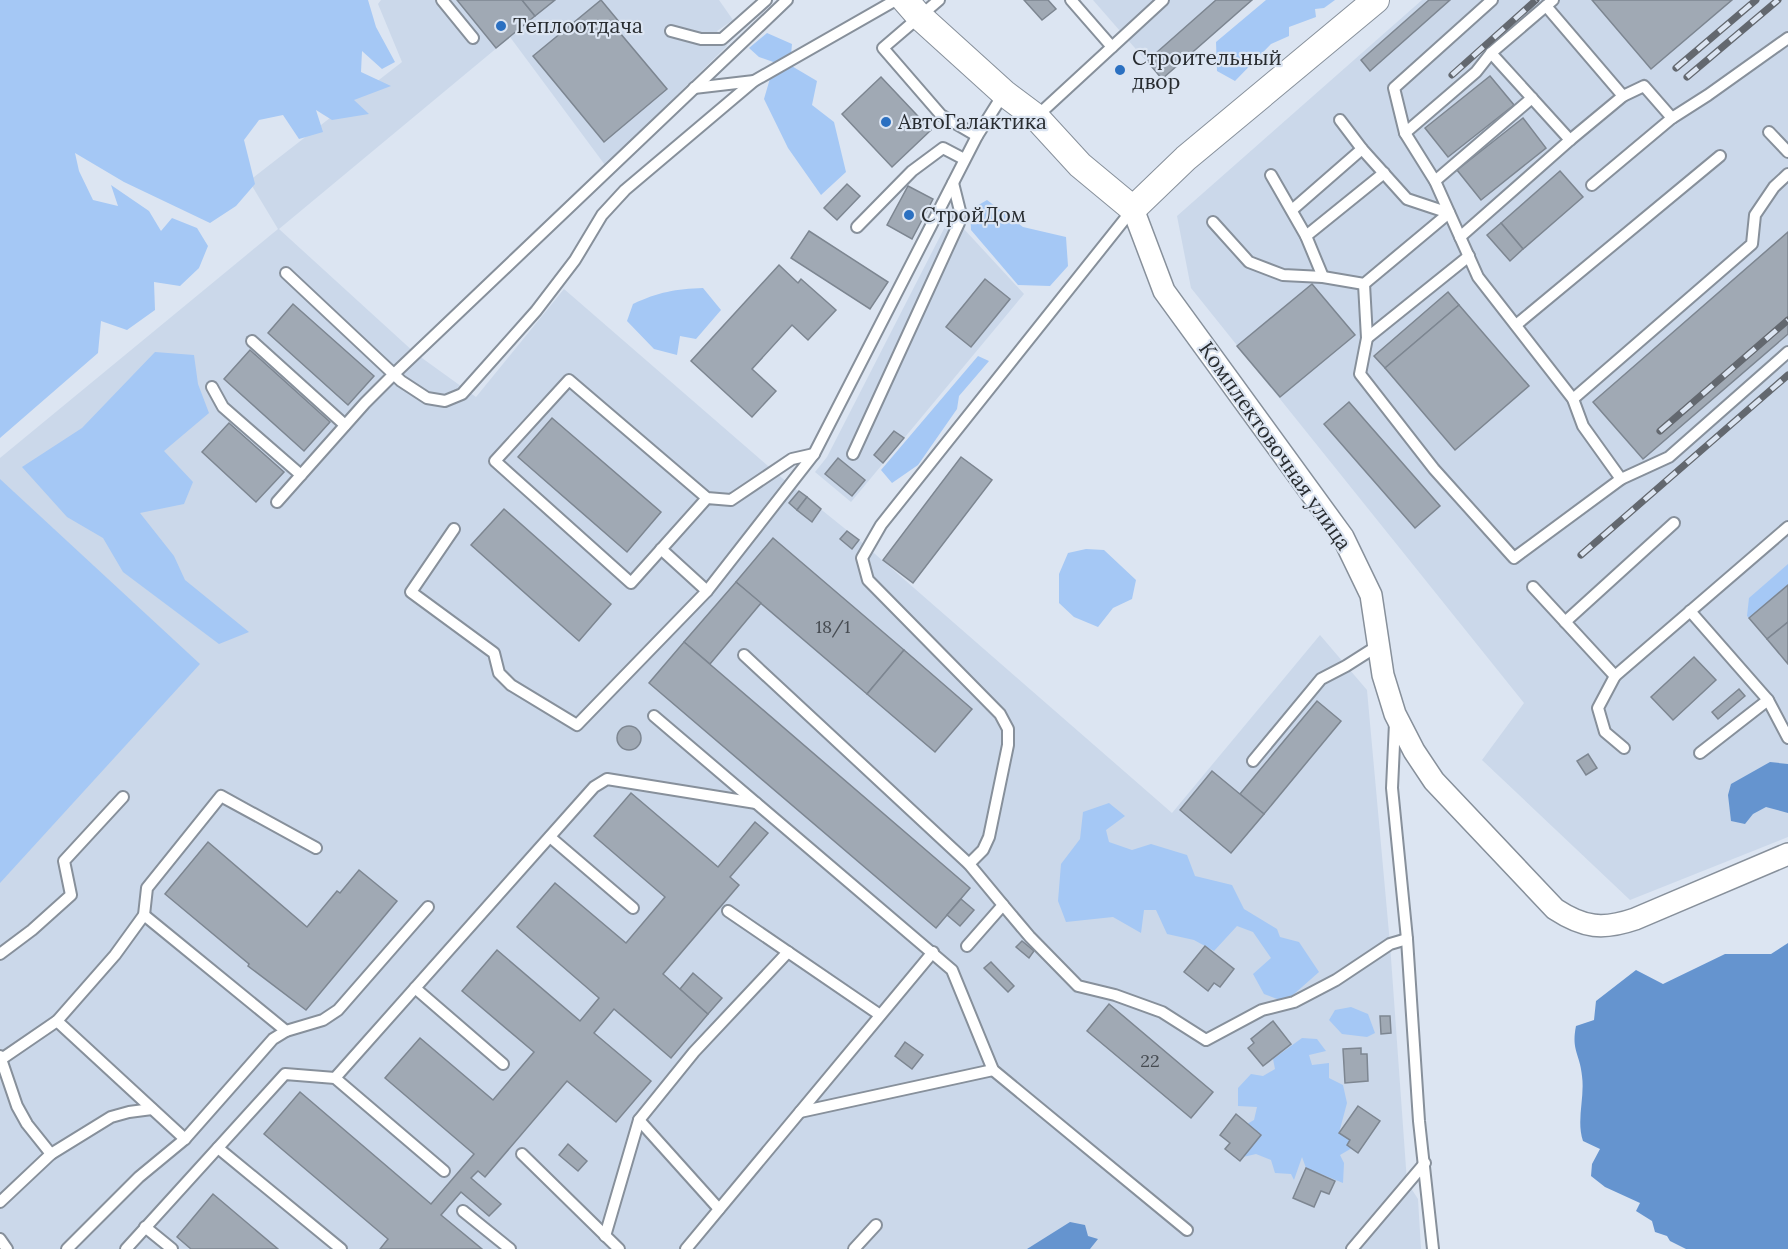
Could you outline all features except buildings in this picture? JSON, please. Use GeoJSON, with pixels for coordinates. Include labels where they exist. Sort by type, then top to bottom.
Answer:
{"type":"FeatureCollection","features":[{"type":"Feature","properties":{"kind":"street"},"geometry":{"type":"LineString","coordinates":[[1133,210],[1186,158],[1376,0]]}},
{"type":"Feature","properties":{"kind":"street","name":"Комплектовочная улица"},"geometry":{"type":"LineString","coordinates":[[912,8],[1004,93],[1036,117],[1080,165],[1133,210],[1164,291],[1343,537],[1371,595],[1383,675],[1395,714],[1414,751],[1434,781],[1555,909],[1584,924],[1601,927],[1617,925],[1788,854]]}},
{"type":"Feature","properties":{"kind":"lane"},"geometry":{"type":"LineString","coordinates":[[442,0],[473,38]]}},
{"type":"Feature","properties":{"kind":"lane"},"geometry":{"type":"LineString","coordinates":[[671,31],[701,39],[722,39],[766,0]]}},
{"type":"Feature","properties":{"kind":"lane"},"geometry":{"type":"LineString","coordinates":[[277,502],[394,374],[787,0]]}},
{"type":"Feature","properties":{"kind":"lane"},"geometry":{"type":"LineString","coordinates":[[286,273],[394,374],[427,398],[445,401],[462,394],[536,311],[575,260],[602,215],[625,190],[754,81],[896,0]]}},
{"type":"Feature","properties":{"kind":"lane"},"geometry":{"type":"LineString","coordinates":[[939,0],[912,8],[883,48],[941,115],[977,136]]}},
{"type":"Feature","properties":{"kind":"lane"},"geometry":{"type":"LineString","coordinates":[[1071,0],[1112,47]]}},
{"type":"Feature","properties":{"kind":"lane"},"geometry":{"type":"LineString","coordinates":[[1036,117],[1163,0]]}},
{"type":"Feature","properties":{"kind":"lane"},"geometry":{"type":"LineString","coordinates":[[1492,0],[1394,88],[1405,133],[1435,181],[1478,277],[1573,399],[1583,426],[1621,479]]}},
{"type":"Feature","properties":{"kind":"lane"},"geometry":{"type":"LineString","coordinates":[[1405,133],[1476,72],[1491,53],[1549,3],[1623,96]]}},
{"type":"Feature","properties":{"kind":"lane"},"geometry":{"type":"LineString","coordinates":[[1592,184],[1672,118],[1788,38]]}},
{"type":"Feature","properties":{"kind":"lane"},"geometry":{"type":"LineString","coordinates":[[1491,53],[1570,140]]}},
{"type":"Feature","properties":{"kind":"lane"},"geometry":{"type":"LineString","coordinates":[[694,88],[754,81]]}},
{"type":"Feature","properties":{"kind":"lane"},"geometry":{"type":"LineString","coordinates":[[1460,237],[1623,96],[1644,86],[1672,118]]}},
{"type":"Feature","properties":{"kind":"lane"},"geometry":{"type":"LineString","coordinates":[[454,529],[411,592],[494,653],[499,673],[511,685],[576,725],[707,591],[814,454],[964,159],[1004,93]]}},
{"type":"Feature","properties":{"kind":"lane"},"geometry":{"type":"LineString","coordinates":[[1435,181],[1532,98]]}},
{"type":"Feature","properties":{"kind":"lane"},"geometry":{"type":"LineString","coordinates":[[1340,120],[1362,149],[1407,199],[1449,213]]}},
{"type":"Feature","properties":{"kind":"lane"},"geometry":{"type":"LineString","coordinates":[[1769,132],[1788,152]]}},
{"type":"Feature","properties":{"kind":"lane"},"geometry":{"type":"LineString","coordinates":[[857,227],[912,171],[943,148],[964,159]]}},
{"type":"Feature","properties":{"kind":"lane"},"geometry":{"type":"LineString","coordinates":[[1292,210],[1362,149]]}},
{"type":"Feature","properties":{"kind":"lane"},"geometry":{"type":"LineString","coordinates":[[1516,326],[1720,156]]}},
{"type":"Feature","properties":{"kind":"lane"},"geometry":{"type":"LineString","coordinates":[[1306,236],[1384,173]]}},
{"type":"Feature","properties":{"kind":"lane"},"geometry":{"type":"LineString","coordinates":[[1573,399],[1752,244],[1755,215],[1773,187],[1788,174]]}},
{"type":"Feature","properties":{"kind":"lane"},"geometry":{"type":"LineString","coordinates":[[1271,175],[1306,236],[1323,276]]}},
{"type":"Feature","properties":{"kind":"lane"},"geometry":{"type":"LineString","coordinates":[[853,454],[958,223],[960,211],[953,183]]}},
{"type":"Feature","properties":{"kind":"lane"},"geometry":{"type":"LineString","coordinates":[[969,864],[983,850],[989,837],[1008,745],[1008,729],[1000,714],[868,580],[862,558],[881,525],[1133,210]]}},
{"type":"Feature","properties":{"kind":"lane"},"geometry":{"type":"LineString","coordinates":[[1365,284],[1449,213]]}},
{"type":"Feature","properties":{"kind":"lane"},"geometry":{"type":"LineString","coordinates":[[1213,222],[1249,262],[1283,275],[1323,276],[1365,284]]}},
{"type":"Feature","properties":{"kind":"lane"},"geometry":{"type":"LineString","coordinates":[[1367,338],[1468,256]]}},
{"type":"Feature","properties":{"kind":"lane"},"geometry":{"type":"LineString","coordinates":[[1365,284],[1367,338],[1360,374],[1434,469],[1514,558],[1621,479],[1669,457],[1788,352]]}},
{"type":"Feature","properties":{"kind":"lane"},"geometry":{"type":"LineString","coordinates":[[252,340],[345,425]]}},
{"type":"Feature","properties":{"kind":"lane"},"geometry":{"type":"LineString","coordinates":[[707,498],[631,583],[495,461],[569,380],[707,498],[731,500],[792,459],[814,454]]}},
{"type":"Feature","properties":{"kind":"lane"},"geometry":{"type":"LineString","coordinates":[[212,387],[223,407],[301,475]]}},
{"type":"Feature","properties":{"kind":"lane"},"geometry":{"type":"LineString","coordinates":[[1565,622],[1674,523]]}},
{"type":"Feature","properties":{"kind":"lane"},"geometry":{"type":"LineString","coordinates":[[1624,748],[1605,732],[1598,708],[1615,676],[1788,527]]}},
{"type":"Feature","properties":{"kind":"lane"},"geometry":{"type":"LineString","coordinates":[[661,549],[707,591]]}},
{"type":"Feature","properties":{"kind":"lane"},"geometry":{"type":"LineString","coordinates":[[1533,587],[1615,676]]}},
{"type":"Feature","properties":{"kind":"lane"},"geometry":{"type":"LineString","coordinates":[[1690,611],[1768,700],[1788,738]]}},
{"type":"Feature","properties":{"kind":"lane"},"geometry":{"type":"LineString","coordinates":[[1253,761],[1321,679],[1379,645]]}},
{"type":"Feature","properties":{"kind":"lane"},"geometry":{"type":"LineString","coordinates":[[744,655],[969,864],[1030,937],[1078,986],[1115,995],[1162,1012],[1206,1040],[1262,1010],[1294,1002],[1336,980],[1390,944],[1407,939]]}},
{"type":"Feature","properties":{"kind":"lane"},"geometry":{"type":"LineString","coordinates":[[1700,753],[1768,700]]}},
{"type":"Feature","properties":{"kind":"lane"},"geometry":{"type":"LineString","coordinates":[[1395,714],[1392,788],[1407,939],[1419,1121],[1433,1249]]}},
{"type":"Feature","properties":{"kind":"lane"},"geometry":{"type":"LineString","coordinates":[[654,716],[952,970],[993,1070],[1187,1230]]}},
{"type":"Feature","properties":{"kind":"lane"},"geometry":{"type":"LineString","coordinates":[[335,1078],[594,787],[607,779],[756,803]]}},
{"type":"Feature","properties":{"kind":"lane"},"geometry":{"type":"LineString","coordinates":[[51,1154],[27,1124],[17,1106],[1,1058],[57,1021],[115,955],[144,915],[147,888],[221,796],[316,848]]}},
{"type":"Feature","properties":{"kind":"lane"},"geometry":{"type":"LineString","coordinates":[[0,954],[32,930],[71,895],[64,861],[123,797]]}},
{"type":"Feature","properties":{"kind":"lane"},"geometry":{"type":"LineString","coordinates":[[550,837],[633,908]]}},
{"type":"Feature","properties":{"kind":"lane"},"geometry":{"type":"LineString","coordinates":[[967,946],[1003,905]]}},
{"type":"Feature","properties":{"kind":"lane"},"geometry":{"type":"LineString","coordinates":[[67,1249],[139,1178],[184,1139],[273,1039],[286,1031],[323,1020],[338,1010],[428,907]]}},
{"type":"Feature","properties":{"kind":"lane"},"geometry":{"type":"LineString","coordinates":[[728,911],[880,1015]]}},
{"type":"Feature","properties":{"kind":"lane"},"geometry":{"type":"LineString","coordinates":[[144,915],[286,1031]]}},
{"type":"Feature","properties":{"kind":"lane"},"geometry":{"type":"LineString","coordinates":[[605,1236],[639,1120],[694,1052],[788,951]]}},
{"type":"Feature","properties":{"kind":"lane"},"geometry":{"type":"LineString","coordinates":[[686,1249],[933,952]]}},
{"type":"Feature","properties":{"kind":"lane"},"geometry":{"type":"LineString","coordinates":[[415,988],[503,1064]]}},
{"type":"Feature","properties":{"kind":"lane"},"geometry":{"type":"LineString","coordinates":[[57,1021],[184,1139]]}},
{"type":"Feature","properties":{"kind":"lane"},"geometry":{"type":"LineString","coordinates":[[800,1112],[993,1070]]}},
{"type":"Feature","properties":{"kind":"lane"},"geometry":{"type":"LineString","coordinates":[[126,1249],[285,1074],[335,1078],[444,1172]]}},
{"type":"Feature","properties":{"kind":"lane"},"geometry":{"type":"LineString","coordinates":[[0,1202],[51,1154],[111,1117],[152,1109]]}},
{"type":"Feature","properties":{"kind":"lane"},"geometry":{"type":"LineString","coordinates":[[639,1120],[719,1209]]}},
{"type":"Feature","properties":{"kind":"lane"},"geometry":{"type":"LineString","coordinates":[[218,1148],[341,1249]]}},
{"type":"Feature","properties":{"kind":"lane"},"geometry":{"type":"LineString","coordinates":[[522,1154],[619,1249]]}},
{"type":"Feature","properties":{"kind":"lane"},"geometry":{"type":"LineString","coordinates":[[1352,1249],[1425,1163]]}},
{"type":"Feature","properties":{"kind":"lane"},"geometry":{"type":"LineString","coordinates":[[462,1211],[510,1249]]}},
{"type":"Feature","properties":{"kind":"lane"},"geometry":{"type":"LineString","coordinates":[[854,1249],[876,1225]]}},
{"type":"Feature","properties":{"kind":"lane"},"geometry":{"type":"LineString","coordinates":[[146,1227],[172,1249]]}},
{"type":"Feature","properties":{"kind":"lane"},"geometry":{"type":"LineString","coordinates":[[0,1239],[7,1249]]}},
{"type":"Feature","properties":{"kind":"shaded area"},"geometry":{"type":"Polygon","coordinates":[[[0,0],[368,0],[376,27],[395,62],[382,69],[362,51],[361,72],[391,86],[354,100],[369,114],[332,120],[316,110],[323,132],[299,139],[283,115],[259,120],[244,140],[255,184],[236,206],[210,223],[124,182],[75,153],[79,171],[93,200],[118,206],[111,185],[149,211],[161,231],[172,218],[197,228],[208,246],[199,268],[180,286],[154,282],[155,310],[127,330],[101,321],[98,353],[0,438],[0,0]]]}},
{"type":"Feature","properties":{"kind":"shaded area"},"geometry":{"type":"Polygon","coordinates":[[[381,0],[719,0],[733,20],[717,31],[727,46],[605,165],[510,37],[279,229],[415,353],[476,397],[564,289],[782,478],[859,540],[1172,813],[1320,635],[1367,690],[1390,944],[1407,1182],[1418,1199],[1421,1249],[0,1249],[0,458],[278,229],[249,181],[402,62],[378,4],[381,0]]]}},
{"type":"Feature","properties":{"kind":"shaded area","name":"Строительный двор"},"geometry":{"type":"Polygon","coordinates":[[[1093,0],[1252,0],[1162,79],[1093,0]]]}},
{"type":"Feature","properties":{"kind":"shaded area"},"geometry":{"type":"Polygon","coordinates":[[[1266,0],[1335,0],[1324,8],[1315,9],[1316,17],[1289,27],[1289,36],[1271,44],[1235,81],[1217,71],[1216,42],[1266,0]]]}},
{"type":"Feature","properties":{"kind":"shaded area"},"geometry":{"type":"Polygon","coordinates":[[[1422,0],[1788,0],[1788,837],[1630,900],[1482,760],[1524,703],[1191,288],[1177,216],[1422,0]]]}},
{"type":"Feature","properties":{"kind":"shaded area"},"geometry":{"type":"Polygon","coordinates":[[[767,33],[792,44],[790,65],[817,81],[812,105],[834,122],[846,172],[821,195],[788,148],[764,99],[771,75],[779,64],[759,57],[749,48],[767,33]]]}},
{"type":"Feature","properties":{"kind":"shaded area"},"geometry":{"type":"Polygon","coordinates":[[[987,200],[1023,227],[1066,237],[1068,266],[1050,286],[1018,285],[971,230],[970,210],[987,200]]]}},
{"type":"Feature","properties":{"kind":"shaded area"},"geometry":{"type":"Polygon","coordinates":[[[951,215],[1024,294],[851,502],[815,472],[827,457],[951,215]]]}},
{"type":"Feature","properties":{"kind":"shaded area"},"geometry":{"type":"Polygon","coordinates":[[[703,288],[721,310],[696,339],[680,336],[677,355],[654,349],[627,321],[633,304],[642,300],[667,292],[703,288]]]}},
{"type":"Feature","properties":{"kind":"shaded area"},"geometry":{"type":"Polygon","coordinates":[[[155,352],[194,355],[198,384],[209,413],[164,451],[193,482],[184,504],[140,513],[174,556],[185,580],[249,632],[219,644],[123,572],[103,538],[67,517],[22,467],[82,428],[155,352]]]}},
{"type":"Feature","properties":{"kind":"shaded area"},"geometry":{"type":"Polygon","coordinates":[[[978,356],[989,361],[959,396],[957,409],[918,465],[892,483],[881,470],[978,356]]]}},
{"type":"Feature","properties":{"kind":"shaded area"},"geometry":{"type":"Polygon","coordinates":[[[0,479],[200,664],[0,883],[0,479]]]}},
{"type":"Feature","properties":{"kind":"shaded area"},"geometry":{"type":"Polygon","coordinates":[[[1086,549],[1104,550],[1136,580],[1132,599],[1113,608],[1098,627],[1074,617],[1059,603],[1059,574],[1068,553],[1086,549]]]}},
{"type":"Feature","properties":{"kind":"shaded area"},"geometry":{"type":"Polygon","coordinates":[[[1788,564],[1788,585],[1749,618],[1747,616],[1749,598],[1788,564]]]}},
{"type":"Feature","properties":{"kind":"shaded area"},"geometry":{"type":"Polygon","coordinates":[[[1770,762],[1788,764],[1788,813],[1766,807],[1753,814],[1745,824],[1731,821],[1728,795],[1731,784],[1770,762]]]}},
{"type":"Feature","properties":{"kind":"shaded area"},"geometry":{"type":"Polygon","coordinates":[[[1109,803],[1125,816],[1106,830],[1109,842],[1132,850],[1151,844],[1187,855],[1195,876],[1232,885],[1244,909],[1277,929],[1280,937],[1299,942],[1319,972],[1285,1002],[1264,994],[1253,974],[1271,958],[1253,932],[1237,926],[1214,951],[1194,940],[1167,934],[1156,910],[1144,910],[1141,933],[1113,917],[1066,922],[1058,901],[1061,864],[1080,839],[1083,812],[1109,803]]]}},
{"type":"Feature","properties":{"kind":"shaded area"},"geometry":{"type":"Polygon","coordinates":[[[1788,943],[1788,1249],[1686,1249],[1670,1241],[1667,1236],[1655,1232],[1652,1221],[1636,1211],[1640,1203],[1605,1187],[1591,1176],[1592,1164],[1600,1149],[1583,1141],[1581,1133],[1583,1084],[1575,1047],[1576,1026],[1594,1020],[1596,1001],[1636,970],[1663,984],[1725,954],[1771,954],[1788,943]]]}},
{"type":"Feature","properties":{"kind":"shaded area"},"geometry":{"type":"Polygon","coordinates":[[[1351,1007],[1368,1014],[1375,1033],[1367,1037],[1342,1034],[1329,1020],[1335,1010],[1351,1007]]]}},
{"type":"Feature","properties":{"kind":"shaded area"},"geometry":{"type":"Polygon","coordinates":[[[1302,1038],[1317,1039],[1326,1051],[1309,1055],[1312,1065],[1329,1063],[1329,1078],[1343,1085],[1347,1103],[1339,1133],[1350,1140],[1347,1145],[1352,1148],[1340,1155],[1344,1163],[1343,1183],[1306,1168],[1302,1157],[1294,1180],[1291,1174],[1275,1173],[1271,1160],[1256,1154],[1243,1157],[1261,1135],[1247,1124],[1254,1120],[1257,1107],[1238,1106],[1238,1088],[1251,1074],[1263,1076],[1275,1069],[1273,1059],[1302,1038]]]}},
{"type":"Feature","properties":{"kind":"shaded area"},"geometry":{"type":"Polygon","coordinates":[[[1070,1222],[1085,1225],[1088,1236],[1098,1239],[1090,1249],[1027,1249],[1070,1222]]]}},
{"type":"Feature","properties":{"kind":"railway"},"geometry":{"type":"LineString","coordinates":[[1452,75],[1536,0]]}},
{"type":"Feature","properties":{"kind":"railway"},"geometry":{"type":"LineString","coordinates":[[1676,68],[1756,0]]}},
{"type":"Feature","properties":{"kind":"railway"},"geometry":{"type":"LineString","coordinates":[[1687,77],[1778,0]]}},
{"type":"Feature","properties":{"kind":"railway"},"geometry":{"type":"LineString","coordinates":[[1660,431],[1788,320]]}},
{"type":"Feature","properties":{"kind":"railway"},"geometry":{"type":"LineString","coordinates":[[1581,555],[1788,375]]}},
{"type":"Feature","properties":{"kind":"place","name":"Теплоотдача"},"geometry":{"type":"Point","coordinates":[501,26]}},
{"type":"Feature","properties":{"kind":"place","name":"Строительный двор"},"geometry":{"type":"Point","coordinates":[1120,70]}},
{"type":"Feature","properties":{"kind":"place","name":"АвтоГалактика"},"geometry":{"type":"Point","coordinates":[886,122]}},
{"type":"Feature","properties":{"kind":"place","name":"СтройДом"},"geometry":{"type":"Point","coordinates":[909,215]}}]}
